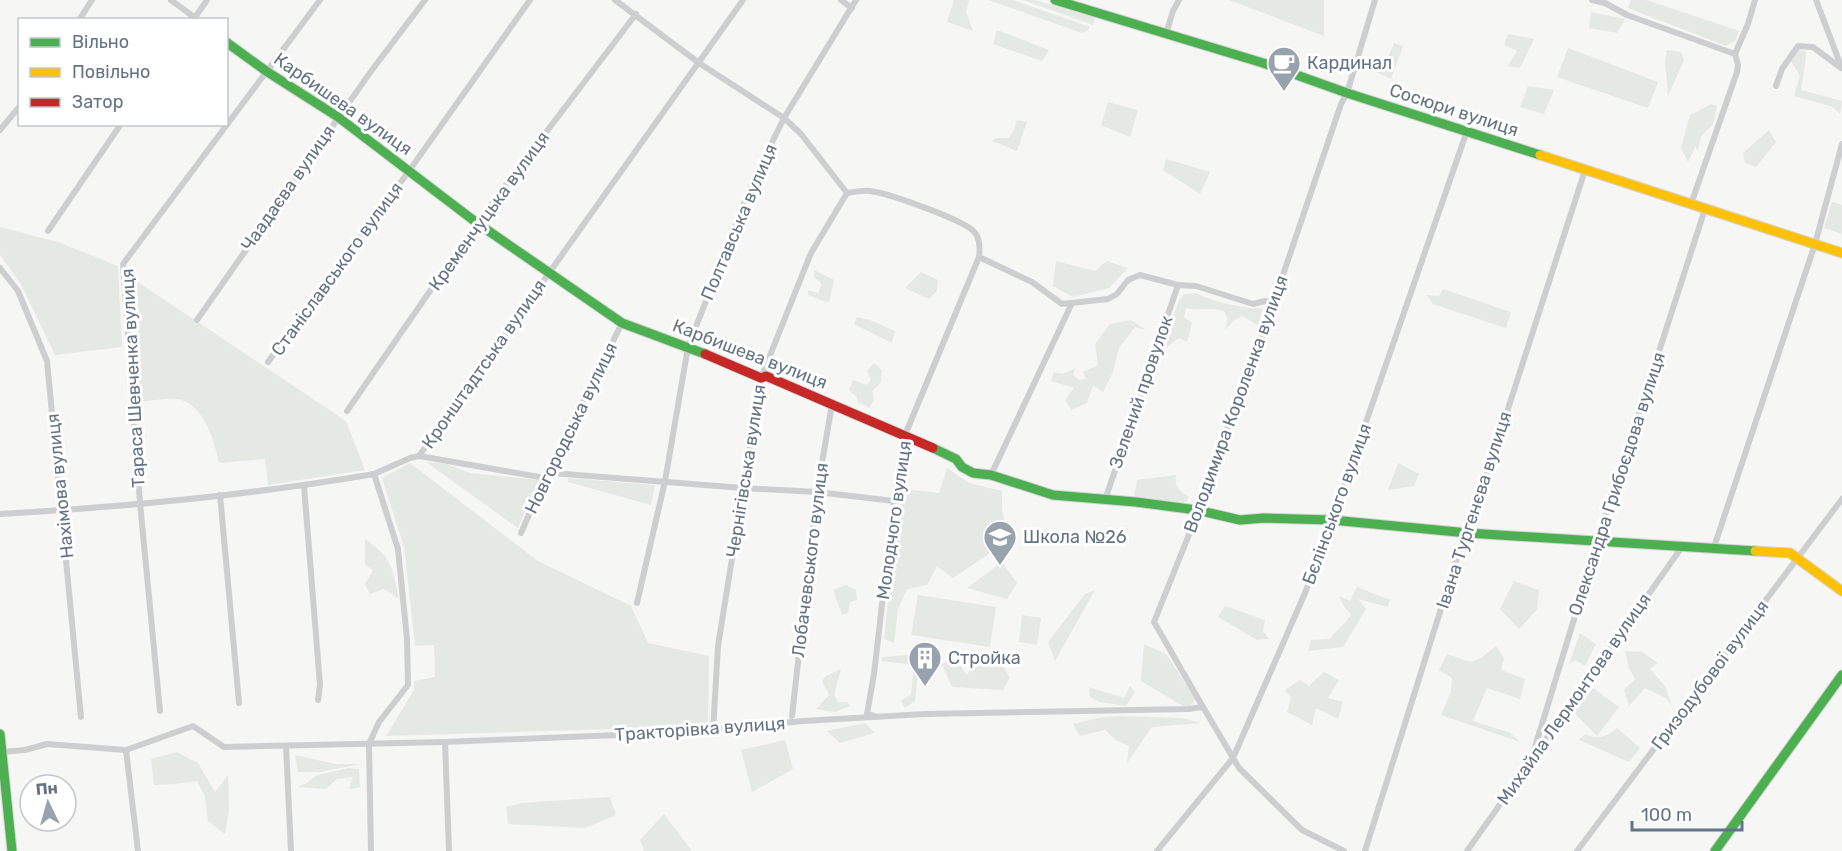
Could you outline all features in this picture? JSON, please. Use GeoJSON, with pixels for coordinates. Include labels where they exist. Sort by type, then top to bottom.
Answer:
{"type":"FeatureCollection","features":[{"type":"Feature","properties":{"kind":"street"},"geometry":{"type":"LineString","coordinates":[[80,18],[92,0]]}},
{"type":"Feature","properties":{"kind":"street"},"geometry":{"type":"LineString","coordinates":[[171,0],[194,18]]}},
{"type":"Feature","properties":{"kind":"street"},"geometry":{"type":"LineString","coordinates":[[196,18],[207,0]]}},
{"type":"Feature","properties":{"kind":"street","name":"Тараса Шевченка вулиця"},"geometry":{"type":"LineString","coordinates":[[228,122],[320,0]]}},
{"type":"Feature","properties":{"kind":"street","name":"Чаадаєва вулиця"},"geometry":{"type":"LineString","coordinates":[[197,320],[338,117],[425,0]]}},
{"type":"Feature","properties":{"kind":"street","name":"Станіславського вулиця"},"geometry":{"type":"LineString","coordinates":[[268,362],[409,171],[530,0]]}},
{"type":"Feature","properties":{"kind":"street"},"geometry":{"type":"LineString","coordinates":[[615,0],[699,63],[784,118],[801,134],[847,193],[869,191],[947,216],[968,226],[976,234],[979,257],[1032,282],[1062,303],[1108,299],[1117,294],[1128,280],[1140,275],[1178,285],[1197,286],[1253,304],[1265,301],[1274,302]]}},
{"type":"Feature","properties":{"kind":"street","name":"Кронштадтська вулиця"},"geometry":{"type":"LineString","coordinates":[[0,514],[140,503],[304,486],[374,474],[419,456],[743,0]]}},
{"type":"Feature","properties":{"kind":"street"},"geometry":{"type":"LineString","coordinates":[[841,0],[852,8]]}},
{"type":"Feature","properties":{"kind":"street","name":"Полтавська вулиця"},"geometry":{"type":"LineString","coordinates":[[637,603],[665,481],[688,347],[752,183],[784,118],[856,0]]}},
{"type":"Feature","properties":{"kind":"street","name":"Сосюри вулиця"},"geometry":{"type":"LineString","coordinates":[[1055,0],[1263,63],[1347,93],[1842,253]]}},
{"type":"Feature","properties":{"kind":"street"},"geometry":{"type":"LineString","coordinates":[[1166,35],[1179,0]]}},
{"type":"Feature","properties":{"kind":"street","name":"Володимира Короленка вулиця"},"geometry":{"type":"LineString","coordinates":[[1203,706],[1154,622],[1208,475],[1250,372],[1341,104],[1347,93],[1375,0]]}},
{"type":"Feature","properties":{"kind":"street"},"geometry":{"type":"LineString","coordinates":[[1592,0],[1735,54]]}},
{"type":"Feature","properties":{"kind":"street"},"geometry":{"type":"LineString","coordinates":[[1691,204],[1737,72],[1738,64],[1735,54],[1755,0]]}},
{"type":"Feature","properties":{"kind":"street"},"geometry":{"type":"LineString","coordinates":[[1815,0],[1842,69]]}},
{"type":"Feature","properties":{"kind":"street","name":"Кременчуцька вулиця"},"geometry":{"type":"LineString","coordinates":[[347,411],[477,224],[636,14]]}},
{"type":"Feature","properties":{"kind":"street","name":"Карбишева вулиця"},"geometry":{"type":"LineString","coordinates":[[228,43],[338,117],[477,224],[622,323],[688,347],[761,378],[766,376],[905,435],[956,459],[973,473],[991,475],[1053,495],[1197,510],[1240,520],[1264,518],[1332,520],[1468,533],[1790,553],[1797,558]]}},
{"type":"Feature","properties":{"kind":"street"},"geometry":{"type":"LineString","coordinates":[[1776,86],[1782,69],[1798,46],[1813,47],[1842,69]]}},
{"type":"Feature","properties":{"kind":"street"},"geometry":{"type":"LineString","coordinates":[[0,130],[18,108]]}},
{"type":"Feature","properties":{"kind":"street"},"geometry":{"type":"LineString","coordinates":[[48,231],[120,126]]}},
{"type":"Feature","properties":{"kind":"street","name":"Тараса Шевченка вулиця"},"geometry":{"type":"LineString","coordinates":[[160,711],[140,503],[123,264],[225,126]]}},
{"type":"Feature","properties":{"kind":"street","name":"Бєлінського вулиця"},"geometry":{"type":"LineString","coordinates":[[1157,851],[1233,758],[1305,593],[1467,131]]}},
{"type":"Feature","properties":{"kind":"street"},"geometry":{"type":"LineString","coordinates":[[1714,547],[1815,244],[1842,144]]}},
{"type":"Feature","properties":{"kind":"street","name":"Івана Тургенєва вулиця"},"geometry":{"type":"LineString","coordinates":[[1365,851],[1461,544],[1468,533],[1585,170]]}},
{"type":"Feature","properties":{"kind":"street","name":"Чернігівська вулиця"},"geometry":{"type":"LineString","coordinates":[[713,731],[718,646],[761,378],[811,253],[847,193]]}},
{"type":"Feature","properties":{"kind":"street","name":"Олександра Грибоєдова вулиця"},"geometry":{"type":"LineString","coordinates":[[1531,760],[1597,542],[1705,209]]}},
{"type":"Feature","properties":{"kind":"street","name":"Молодчого вулиця"},"geometry":{"type":"LineString","coordinates":[[877,718],[867,714],[874,674],[894,501],[905,435],[979,257]]}},
{"type":"Feature","properties":{"kind":"street","name":"Нахімова вулиця"},"geometry":{"type":"LineString","coordinates":[[0,268],[18,291],[47,361],[81,717]]}},
{"type":"Feature","properties":{"kind":"street","name":"Зелений провулок"},"geometry":{"type":"LineString","coordinates":[[1105,500],[1178,285]]}},
{"type":"Feature","properties":{"kind":"street"},"geometry":{"type":"LineString","coordinates":[[991,475],[1072,303]]}},
{"type":"Feature","properties":{"kind":"street","name":"Новгородська вулиця"},"geometry":{"type":"LineString","coordinates":[[521,533],[545,478],[622,323]]}},
{"type":"Feature","properties":{"kind":"street","name":"Лобачевського вулиця"},"geometry":{"type":"LineString","coordinates":[[792,716],[817,492],[832,404]]}},
{"type":"Feature","properties":{"kind":"street"},"geometry":{"type":"LineString","coordinates":[[419,456],[545,478],[552,473],[817,492],[894,501]]}},
{"type":"Feature","properties":{"kind":"street"},"geometry":{"type":"LineString","coordinates":[[370,851],[369,744],[379,722],[408,685],[407,639],[398,549],[374,474]]}},
{"type":"Feature","properties":{"kind":"street"},"geometry":{"type":"LineString","coordinates":[[304,486],[320,685],[318,700]]}},
{"type":"Feature","properties":{"kind":"street"},"geometry":{"type":"LineString","coordinates":[[220,495],[239,703]]}},
{"type":"Feature","properties":{"kind":"street","name":"Гризодубової вулиця"},"geometry":{"type":"LineString","coordinates":[[1577,851],[1842,499]]}},
{"type":"Feature","properties":{"kind":"street","name":"Михайла Лермонтова вулиця"},"geometry":{"type":"LineString","coordinates":[[1467,851],[1682,547]]}},
{"type":"Feature","properties":{"kind":"street"},"geometry":{"type":"LineString","coordinates":[[1797,558],[1842,591]]}},
{"type":"Feature","properties":{"kind":"street"},"geometry":{"type":"LineString","coordinates":[[1715,851],[1842,675]]}},
{"type":"Feature","properties":{"kind":"street"},"geometry":{"type":"LineString","coordinates":[[1203,706],[1239,768],[1302,830],[1344,851]]}},
{"type":"Feature","properties":{"kind":"street","name":"Тракторівка вулиця"},"geometry":{"type":"LineString","coordinates":[[1,752],[25,750],[47,744],[126,750],[193,726],[224,747],[286,746],[713,731],[803,721],[993,712],[1188,709],[1203,706]]}},
{"type":"Feature","properties":{"kind":"street"},"geometry":{"type":"LineString","coordinates":[[0,734],[12,851]]}},
{"type":"Feature","properties":{"kind":"street"},"geometry":{"type":"LineString","coordinates":[[445,742],[449,851]]}},
{"type":"Feature","properties":{"kind":"street"},"geometry":{"type":"LineString","coordinates":[[286,746],[291,851]]}},
{"type":"Feature","properties":{"kind":"street"},"geometry":{"type":"LineString","coordinates":[[126,750],[138,851]]}},
{"type":"Feature","properties":{"kind":"shaded area"},"geometry":{"type":"Polygon","coordinates":[[[954,0],[969,0],[966,12],[973,31],[947,22],[954,0]]]}},
{"type":"Feature","properties":{"kind":"shaded area"},"geometry":{"type":"Polygon","coordinates":[[[988,0],[1013,0],[1090,27],[1082,33],[988,0]]]}},
{"type":"Feature","properties":{"kind":"shaded area"},"geometry":{"type":"Polygon","coordinates":[[[1023,0],[1035,0],[1095,19],[1093,25],[1023,0]]]}},
{"type":"Feature","properties":{"kind":"shaded area"},"geometry":{"type":"Polygon","coordinates":[[[1229,0],[1324,0],[1324,36],[1229,0]]]}},
{"type":"Feature","properties":{"kind":"shaded area"},"geometry":{"type":"Polygon","coordinates":[[[1631,0],[1646,0],[1739,31],[1736,40],[1726,46],[1628,8],[1631,0]]]}},
{"type":"Feature","properties":{"kind":"shaded area"},"geometry":{"type":"Polygon","coordinates":[[[1591,12],[1625,19],[1617,33],[1589,28],[1591,12]]]}},
{"type":"Feature","properties":{"kind":"shaded area"},"geometry":{"type":"Polygon","coordinates":[[[997,30],[1049,50],[1042,61],[993,44],[997,30]]]}},
{"type":"Feature","properties":{"kind":"shaded area"},"geometry":{"type":"Polygon","coordinates":[[[1508,34],[1534,39],[1520,68],[1508,66],[1517,51],[1504,45],[1508,34]]]}},
{"type":"Feature","properties":{"kind":"shaded area"},"geometry":{"type":"Polygon","coordinates":[[[1394,43],[1403,46],[1391,79],[1373,71],[1374,63],[1385,65],[1394,43]]]}},
{"type":"Feature","properties":{"kind":"shaded area"},"geometry":{"type":"Polygon","coordinates":[[[1568,48],[1658,82],[1648,108],[1557,77],[1568,48]]]}},
{"type":"Feature","properties":{"kind":"shaded area"},"geometry":{"type":"Polygon","coordinates":[[[1667,50],[1681,52],[1684,60],[1668,96],[1665,61],[1667,50]]]}},
{"type":"Feature","properties":{"kind":"shaded area"},"geometry":{"type":"Polygon","coordinates":[[[1799,50],[1806,51],[1801,90],[1842,101],[1840,114],[1833,107],[1794,96],[1800,76],[1791,61],[1799,50]]]}},
{"type":"Feature","properties":{"kind":"shaded area"},"geometry":{"type":"Polygon","coordinates":[[[1528,86],[1554,90],[1544,114],[1520,107],[1528,86]]]}},
{"type":"Feature","properties":{"kind":"shaded area"},"geometry":{"type":"Polygon","coordinates":[[[1108,102],[1138,110],[1130,137],[1101,125],[1108,102]]]}},
{"type":"Feature","properties":{"kind":"shaded area"},"geometry":{"type":"Polygon","coordinates":[[[1711,104],[1717,106],[1713,124],[1701,136],[1698,150],[1695,147],[1688,162],[1681,148],[1690,115],[1711,104]]]}},
{"type":"Feature","properties":{"kind":"shaded area"},"geometry":{"type":"Polygon","coordinates":[[[1017,120],[1027,122],[1017,151],[992,141],[995,138],[1008,138],[1017,120]]]}},
{"type":"Feature","properties":{"kind":"shaded area"},"geometry":{"type":"Polygon","coordinates":[[[1769,130],[1776,142],[1756,167],[1745,163],[1743,153],[1769,130]]]}},
{"type":"Feature","properties":{"kind":"shaded area"},"geometry":{"type":"Polygon","coordinates":[[[1166,159],[1210,172],[1200,194],[1163,170],[1166,159]]]}},
{"type":"Feature","properties":{"kind":"shaded area"},"geometry":{"type":"Polygon","coordinates":[[[1832,202],[1842,205],[1842,234],[1824,228],[1832,202]]]}},
{"type":"Feature","properties":{"kind":"shaded area"},"geometry":{"type":"Polygon","coordinates":[[[0,227],[58,242],[118,266],[122,347],[55,355],[21,284],[0,255],[0,227]]]}},
{"type":"Feature","properties":{"kind":"shaded area"},"geometry":{"type":"Polygon","coordinates":[[[1056,261],[1095,271],[1107,261],[1128,268],[1109,288],[1073,297],[1053,286],[1056,261]]]}},
{"type":"Feature","properties":{"kind":"shaded area"},"geometry":{"type":"Polygon","coordinates":[[[814,270],[834,280],[829,303],[808,295],[808,290],[818,293],[822,284],[814,277],[814,270]]]}},
{"type":"Feature","properties":{"kind":"shaded area"},"geometry":{"type":"Polygon","coordinates":[[[921,272],[938,280],[937,291],[929,299],[905,288],[921,272]]]}},
{"type":"Feature","properties":{"kind":"shaded area"},"geometry":{"type":"Polygon","coordinates":[[[132,278],[346,421],[365,470],[268,485],[265,459],[219,463],[211,434],[194,407],[177,399],[139,402],[132,278]]]}},
{"type":"Feature","properties":{"kind":"shaded area"},"geometry":{"type":"Polygon","coordinates":[[[1443,289],[1511,312],[1506,328],[1433,304],[1427,295],[1439,296],[1443,289]]]}},
{"type":"Feature","properties":{"kind":"shaded area"},"geometry":{"type":"Polygon","coordinates":[[[1196,293],[1229,304],[1263,308],[1258,325],[1242,316],[1233,321],[1225,330],[1228,320],[1224,311],[1186,308],[1184,317],[1192,323],[1187,342],[1179,338],[1167,347],[1153,374],[1179,300],[1185,294],[1196,293]]]}},
{"type":"Feature","properties":{"kind":"shaded area"},"geometry":{"type":"Polygon","coordinates":[[[857,317],[895,331],[892,343],[854,324],[857,317]]]}},
{"type":"Feature","properties":{"kind":"shaded area"},"geometry":{"type":"Polygon","coordinates":[[[1131,320],[1146,330],[1135,327],[1119,348],[1113,372],[1103,392],[1093,385],[1087,403],[1071,410],[1065,400],[1074,388],[1051,381],[1054,372],[1063,374],[1075,368],[1073,375],[1079,380],[1086,379],[1083,372],[1098,365],[1095,344],[1110,324],[1131,320]]]}},
{"type":"Feature","properties":{"kind":"shaded area"},"geometry":{"type":"Polygon","coordinates":[[[874,363],[882,370],[881,382],[872,391],[874,400],[869,408],[858,402],[857,397],[849,390],[853,380],[867,385],[871,379],[867,371],[874,363]]]}},
{"type":"Feature","properties":{"kind":"shaded area"},"geometry":{"type":"Polygon","coordinates":[[[426,462],[447,464],[470,473],[539,480],[518,528],[426,462]]]}},
{"type":"Feature","properties":{"kind":"shaded area"},"geometry":{"type":"Polygon","coordinates":[[[410,463],[538,561],[631,606],[648,643],[709,656],[708,726],[386,736],[414,690],[414,681],[435,677],[434,645],[415,646],[404,547],[382,478],[410,463]]]}},
{"type":"Feature","properties":{"kind":"shaded area"},"geometry":{"type":"Polygon","coordinates":[[[1398,463],[1419,474],[1414,486],[1388,490],[1398,463]]]}},
{"type":"Feature","properties":{"kind":"shaded area"},"geometry":{"type":"Polygon","coordinates":[[[947,468],[969,483],[1002,491],[1002,509],[1008,541],[953,578],[937,566],[927,585],[907,589],[898,609],[894,643],[884,639],[897,512],[905,489],[939,493],[947,468]]]}},
{"type":"Feature","properties":{"kind":"shaded area"},"geometry":{"type":"Polygon","coordinates":[[[1176,475],[1178,488],[1189,497],[1186,502],[1148,500],[1134,496],[1137,480],[1176,475]]]}},
{"type":"Feature","properties":{"kind":"shaded area"},"geometry":{"type":"Polygon","coordinates":[[[568,478],[655,485],[651,505],[568,482],[568,478]]]}},
{"type":"Feature","properties":{"kind":"shaded area"},"geometry":{"type":"Polygon","coordinates":[[[365,539],[381,552],[390,564],[399,599],[384,589],[370,594],[365,584],[373,570],[365,565],[365,539]]]}},
{"type":"Feature","properties":{"kind":"shaded area"},"geometry":{"type":"Polygon","coordinates":[[[1002,562],[1017,583],[1007,599],[967,588],[1002,562]]]}},
{"type":"Feature","properties":{"kind":"shaded area"},"geometry":{"type":"Polygon","coordinates":[[[1514,581],[1539,590],[1537,610],[1519,629],[1500,609],[1514,581]]]}},
{"type":"Feature","properties":{"kind":"shaded area"},"geometry":{"type":"Polygon","coordinates":[[[845,585],[856,590],[857,600],[850,602],[848,613],[842,615],[833,590],[845,585]]]}},
{"type":"Feature","properties":{"kind":"shaded area"},"geometry":{"type":"Polygon","coordinates":[[[1357,587],[1390,600],[1388,607],[1358,599],[1366,609],[1343,647],[1308,651],[1311,640],[1330,639],[1346,621],[1351,614],[1339,596],[1350,601],[1357,587]]]}},
{"type":"Feature","properties":{"kind":"shaded area"},"geometry":{"type":"Polygon","coordinates":[[[1095,590],[1055,661],[1048,642],[1085,594],[1095,590]]]}},
{"type":"Feature","properties":{"kind":"shaded area"},"geometry":{"type":"Polygon","coordinates":[[[918,595],[996,607],[990,647],[911,635],[918,595]]]}},
{"type":"Feature","properties":{"kind":"shaded area"},"geometry":{"type":"Polygon","coordinates":[[[1225,606],[1265,620],[1263,631],[1269,639],[1257,640],[1218,617],[1225,606]]]}},
{"type":"Feature","properties":{"kind":"shaded area"},"geometry":{"type":"Polygon","coordinates":[[[1022,615],[1041,618],[1037,645],[1019,642],[1022,615]]]}},
{"type":"Feature","properties":{"kind":"shaded area"},"geometry":{"type":"Polygon","coordinates":[[[1580,633],[1596,644],[1585,666],[1575,660],[1569,664],[1580,633]]]}},
{"type":"Feature","properties":{"kind":"shaded area"},"geometry":{"type":"Polygon","coordinates":[[[1144,644],[1166,654],[1196,699],[1188,709],[1141,681],[1144,644]]]}},
{"type":"Feature","properties":{"kind":"shaded area"},"geometry":{"type":"Polygon","coordinates":[[[1496,646],[1504,658],[1501,670],[1525,679],[1520,699],[1487,688],[1473,721],[1510,733],[1520,742],[1441,715],[1451,691],[1452,678],[1439,670],[1447,654],[1471,662],[1481,658],[1496,646]]]}},
{"type":"Feature","properties":{"kind":"shaded area"},"geometry":{"type":"Polygon","coordinates":[[[1625,651],[1642,652],[1658,663],[1650,669],[1665,686],[1672,706],[1666,698],[1645,688],[1629,706],[1624,690],[1635,679],[1629,668],[1625,651]]]}},
{"type":"Feature","properties":{"kind":"shaded area"},"geometry":{"type":"Polygon","coordinates":[[[908,655],[919,665],[915,701],[905,708],[901,701],[911,694],[914,665],[882,661],[882,657],[908,655]]]}},
{"type":"Feature","properties":{"kind":"shaded area"},"geometry":{"type":"Polygon","coordinates":[[[983,656],[999,658],[1010,678],[1003,690],[952,687],[942,664],[954,658],[967,675],[983,656]]]}},
{"type":"Feature","properties":{"kind":"shaded area"},"geometry":{"type":"Polygon","coordinates":[[[841,669],[834,695],[838,702],[847,702],[851,706],[835,712],[816,709],[829,695],[822,681],[826,676],[841,669]]]}},
{"type":"Feature","properties":{"kind":"shaded area"},"geometry":{"type":"Polygon","coordinates":[[[1324,672],[1339,680],[1328,698],[1343,702],[1338,719],[1316,708],[1312,725],[1287,712],[1291,698],[1285,690],[1300,680],[1309,686],[1324,672]]]}},
{"type":"Feature","properties":{"kind":"shaded area"},"geometry":{"type":"Polygon","coordinates":[[[1130,686],[1135,692],[1126,706],[1099,702],[1090,697],[1089,687],[1124,698],[1130,686]]]}},
{"type":"Feature","properties":{"kind":"shaded area"},"geometry":{"type":"Polygon","coordinates":[[[1593,688],[1619,707],[1597,736],[1574,713],[1593,688]]]}},
{"type":"Feature","properties":{"kind":"shaded area"},"geometry":{"type":"Polygon","coordinates":[[[1102,717],[1183,718],[1201,723],[1152,727],[1127,763],[1129,746],[1116,740],[1105,730],[1080,736],[1073,724],[1102,717]]]}},
{"type":"Feature","properties":{"kind":"shaded area"},"geometry":{"type":"Polygon","coordinates":[[[865,723],[875,733],[840,743],[827,731],[865,723]]]}},
{"type":"Feature","properties":{"kind":"shaded area"},"geometry":{"type":"Polygon","coordinates":[[[1617,728],[1640,748],[1629,762],[1579,740],[1585,734],[1602,737],[1617,728]]]}},
{"type":"Feature","properties":{"kind":"shaded area"},"geometry":{"type":"Polygon","coordinates":[[[785,740],[793,769],[752,792],[741,750],[785,740]]]}},
{"type":"Feature","properties":{"kind":"shaded area"},"geometry":{"type":"Polygon","coordinates":[[[177,752],[198,763],[215,792],[228,775],[229,811],[225,834],[208,821],[205,796],[197,781],[154,785],[151,759],[177,752]]]}},
{"type":"Feature","properties":{"kind":"shaded area"},"geometry":{"type":"Polygon","coordinates":[[[295,755],[335,764],[360,764],[320,772],[298,772],[295,755]]]}},
{"type":"Feature","properties":{"kind":"shaded area"},"geometry":{"type":"Polygon","coordinates":[[[349,768],[359,769],[360,787],[349,789],[353,777],[337,779],[326,789],[297,787],[317,775],[349,768]]]}},
{"type":"Feature","properties":{"kind":"shaded area"},"geometry":{"type":"Polygon","coordinates":[[[610,797],[616,815],[585,828],[508,824],[506,807],[521,803],[610,797]]]}},
{"type":"Feature","properties":{"kind":"shaded area"},"geometry":{"type":"Polygon","coordinates":[[[664,814],[691,851],[644,851],[640,840],[664,814]]]}},
{"type":"Feature","properties":{"kind":"traffic: fast"},"geometry":{"type":"LineString","coordinates":[[1055,0],[1263,63],[1347,93],[1540,155]]}},
{"type":"Feature","properties":{"kind":"traffic: fast"},"geometry":{"type":"LineString","coordinates":[[228,43],[338,117],[477,223],[622,323],[705,354]]}},
{"type":"Feature","properties":{"kind":"traffic: fast"},"geometry":{"type":"LineString","coordinates":[[933,448],[956,459],[962,467],[973,473],[991,475],[1053,495],[1197,510],[1240,520],[1264,518],[1332,520],[1468,533],[1755,551]]}},
{"type":"Feature","properties":{"kind":"traffic: fast"},"geometry":{"type":"LineString","coordinates":[[1715,851],[1842,675]]}},
{"type":"Feature","properties":{"kind":"traffic: fast"},"geometry":{"type":"LineString","coordinates":[[0,734],[12,851]]}},
{"type":"Feature","properties":{"kind":"traffic: slow"},"geometry":{"type":"LineString","coordinates":[[1540,155],[1842,253]]}},
{"type":"Feature","properties":{"kind":"traffic: slow"},"geometry":{"type":"LineString","coordinates":[[1755,551],[1790,553],[1842,591]]}},
{"type":"Feature","properties":{"kind":"traffic: jam"},"geometry":{"type":"LineString","coordinates":[[705,354],[761,378],[766,376],[933,448]]}},
{"type":"Feature","properties":{"kind":"place","name":"Кардинал"},"geometry":{"type":"Point","coordinates":[1284,92]}},
{"type":"Feature","properties":{"kind":"place","name":"Школа №26"},"geometry":{"type":"Point","coordinates":[1000,566]}},
{"type":"Feature","properties":{"kind":"place","name":"Стройка"},"geometry":{"type":"Point","coordinates":[925,687]}}]}
